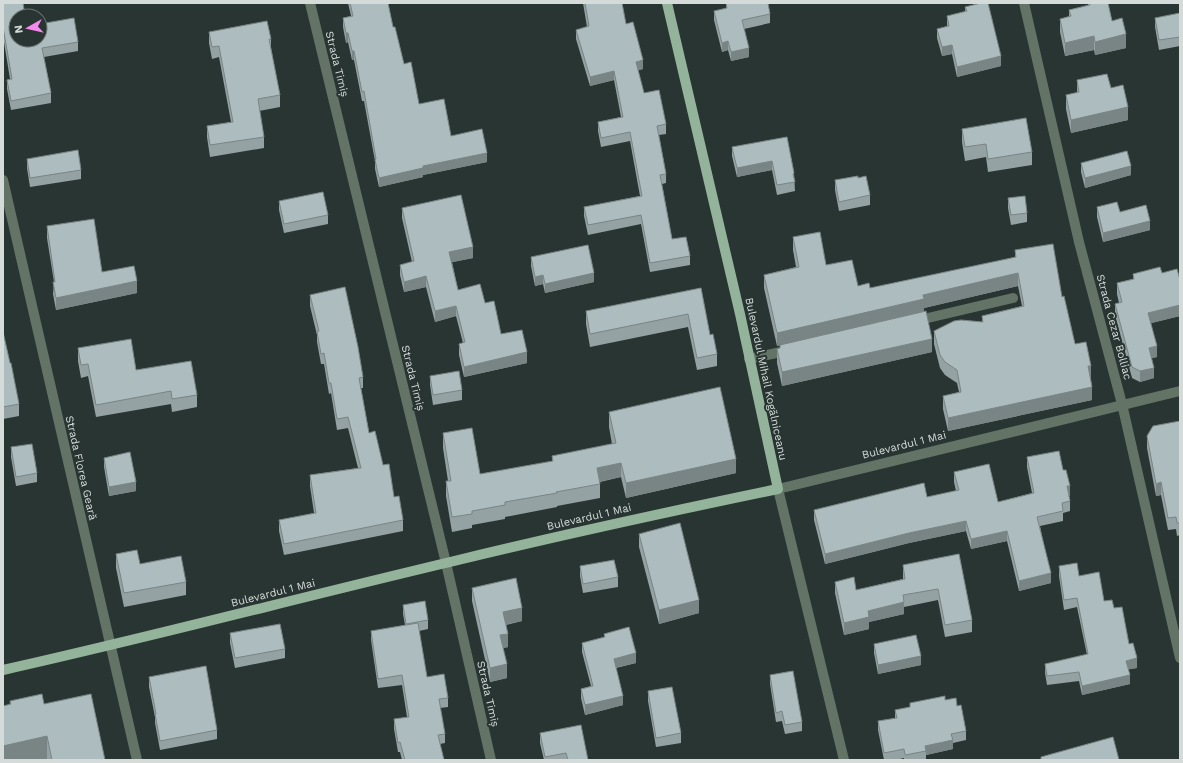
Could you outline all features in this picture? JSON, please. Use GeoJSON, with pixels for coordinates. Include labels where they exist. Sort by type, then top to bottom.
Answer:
{"type":"FeatureCollection","features":[{"type":"Feature","properties":{"kind":"main road","name":"Bulevardul Mihail Kogălniceanu"},"geometry":{"type":"LineString","coordinates":[[667,3],[778,489]]}},
{"type":"Feature","properties":{"kind":"main road","name":"Bulevardul 1 Mai"},"geometry":{"type":"LineString","coordinates":[[3,670],[110,646],[618,522],[778,489]]}},
{"type":"Feature","properties":{"kind":"street","name":"Strada Timiș"},"geometry":{"type":"LineString","coordinates":[[310,3],[446,563],[491,760]]}},
{"type":"Feature","properties":{"kind":"street","name":"Strada Cezar Bolliac"},"geometry":{"type":"LineString","coordinates":[[1024,3],[1079,242],[1122,404],[1180,658]]}},
{"type":"Feature","properties":{"kind":"street","name":"Strada Florea Geară"},"geometry":{"type":"LineString","coordinates":[[3,180],[137,760]]}},
{"type":"Feature","properties":{"kind":"street"},"geometry":{"type":"LineString","coordinates":[[905,323],[1013,298]]}},
{"type":"Feature","properties":{"kind":"street"},"geometry":{"type":"LineString","coordinates":[[749,359],[796,348]]}},
{"type":"Feature","properties":{"kind":"street","name":"Bulevardul 1 Mai"},"geometry":{"type":"LineString","coordinates":[[778,489],[1180,391]]}},
{"type":"Feature","properties":{"kind":"street","name":"Bulevardul Mihail Kogălniceanu"},"geometry":{"type":"LineString","coordinates":[[778,489],[844,760]]}},
{"type":"Feature","properties":{"kind":"building"},"geometry":{"type":"Polygon","coordinates":[[[3,3],[23,3],[24,8],[8,8],[8,48],[42,48],[51,93],[11,101],[7,80],[12,79],[3,27],[3,3]]]}},
{"type":"Feature","properties":{"kind":"building"},"geometry":{"type":"Polygon","coordinates":[[[350,3],[388,3],[393,27],[395,27],[404,64],[411,62],[419,104],[444,99],[451,136],[482,129],[487,153],[423,166],[423,168],[379,178],[364,91],[362,92],[354,51],[352,51],[348,33],[346,33],[343,18],[353,16],[350,3]]]}},
{"type":"Feature","properties":{"kind":"building"},"geometry":{"type":"Polygon","coordinates":[[[585,3],[622,3],[626,24],[633,22],[643,60],[636,62],[644,93],[659,90],[666,124],[657,126],[666,174],[660,175],[672,239],[686,237],[690,256],[650,263],[641,215],[588,225],[584,207],[642,196],[630,132],[601,138],[598,122],[623,117],[614,71],[590,77],[576,30],[589,26],[585,3]]]}},
{"type":"Feature","properties":{"kind":"building"},"geometry":{"type":"Polygon","coordinates":[[[726,3],[768,3],[770,14],[742,20],[749,48],[731,52],[728,41],[722,43],[714,11],[727,8],[726,3]]]}},
{"type":"Feature","properties":{"kind":"building"},"geometry":{"type":"Polygon","coordinates":[[[988,3],[1001,56],[957,67],[952,45],[942,47],[937,29],[949,26],[947,16],[967,11],[965,7],[988,3]]]}},
{"type":"Feature","properties":{"kind":"building"},"geometry":{"type":"Polygon","coordinates":[[[1090,3],[1108,3],[1112,21],[1122,18],[1126,34],[1095,42],[1094,36],[1065,43],[1060,19],[1071,16],[1069,10],[1090,5],[1090,3]]]}},
{"type":"Feature","properties":{"kind":"building"},"geometry":{"type":"Polygon","coordinates":[[[1180,13],[1180,37],[1159,40],[1155,18],[1180,13]]]}},
{"type":"Feature","properties":{"kind":"building"},"geometry":{"type":"Polygon","coordinates":[[[74,18],[78,42],[48,47],[48,23],[74,18]]]}},
{"type":"Feature","properties":{"kind":"building"},"geometry":{"type":"Polygon","coordinates":[[[267,21],[280,95],[258,99],[264,137],[210,145],[207,126],[233,122],[219,46],[212,47],[209,32],[267,21]]]}},
{"type":"Feature","properties":{"kind":"building"},"geometry":{"type":"Polygon","coordinates":[[[1107,74],[1111,88],[1123,85],[1128,107],[1071,120],[1066,95],[1079,92],[1077,80],[1107,74]]]}},
{"type":"Feature","properties":{"kind":"building"},"geometry":{"type":"Polygon","coordinates":[[[1026,118],[1032,152],[988,159],[986,144],[965,147],[962,129],[1026,118]]]}},
{"type":"Feature","properties":{"kind":"building"},"geometry":{"type":"Polygon","coordinates":[[[787,137],[795,182],[777,185],[772,161],[737,168],[732,147],[787,137]]]}},
{"type":"Feature","properties":{"kind":"building"},"geometry":{"type":"Polygon","coordinates":[[[78,150],[81,170],[30,178],[27,159],[78,150]]]}},
{"type":"Feature","properties":{"kind":"building"},"geometry":{"type":"Polygon","coordinates":[[[1127,151],[1131,166],[1085,178],[1081,163],[1127,151]]]}},
{"type":"Feature","properties":{"kind":"building"},"geometry":{"type":"Polygon","coordinates":[[[858,176],[858,178],[866,176],[870,195],[839,202],[835,180],[858,176]]]}},
{"type":"Feature","properties":{"kind":"building"},"geometry":{"type":"Polygon","coordinates":[[[323,192],[328,215],[284,224],[279,201],[323,192]]]}},
{"type":"Feature","properties":{"kind":"building"},"geometry":{"type":"Polygon","coordinates":[[[461,195],[473,247],[449,252],[458,290],[480,284],[485,303],[494,301],[501,334],[522,330],[527,352],[464,367],[459,344],[465,342],[456,306],[435,311],[426,276],[404,282],[400,265],[414,261],[402,208],[461,195]]]}},
{"type":"Feature","properties":{"kind":"building"},"geometry":{"type":"Polygon","coordinates":[[[1025,196],[1027,213],[1011,215],[1008,198],[1025,196]]]}},
{"type":"Feature","properties":{"kind":"building"},"geometry":{"type":"Polygon","coordinates":[[[1117,202],[1120,212],[1146,205],[1150,221],[1103,233],[1097,207],[1117,202]]]}},
{"type":"Feature","properties":{"kind":"building"},"geometry":{"type":"Polygon","coordinates":[[[94,219],[102,272],[134,266],[137,281],[56,298],[47,226],[94,219]]]}},
{"type":"Feature","properties":{"kind":"building"},"geometry":{"type":"Polygon","coordinates":[[[820,232],[826,265],[852,260],[858,286],[869,283],[870,288],[1016,257],[1015,250],[1053,244],[1062,297],[1064,296],[1075,344],[1086,342],[1091,366],[1088,366],[1092,387],[948,418],[943,396],[961,392],[957,370],[945,362],[940,355],[934,331],[954,321],[961,320],[983,322],[982,316],[1024,306],[1018,273],[923,295],[924,299],[777,333],[764,275],[799,267],[793,237],[820,232]]]}},
{"type":"Feature","properties":{"kind":"building"},"geometry":{"type":"Polygon","coordinates":[[[588,245],[594,273],[545,284],[543,275],[535,277],[531,257],[588,245]]]}},
{"type":"Feature","properties":{"kind":"building"},"geometry":{"type":"Polygon","coordinates":[[[1160,267],[1162,273],[1177,269],[1180,280],[1180,305],[1148,313],[1157,346],[1149,348],[1154,368],[1140,371],[1132,367],[1115,304],[1122,302],[1117,283],[1134,279],[1133,274],[1160,267]]]}},
{"type":"Feature","properties":{"kind":"building"},"geometry":{"type":"Polygon","coordinates":[[[345,287],[363,377],[359,378],[369,433],[375,431],[383,465],[389,464],[394,497],[399,496],[403,520],[284,544],[279,520],[316,513],[310,475],[361,468],[348,417],[337,419],[324,353],[321,354],[317,332],[319,331],[310,295],[345,287]]]}},
{"type":"Feature","properties":{"kind":"building"},"geometry":{"type":"Polygon","coordinates":[[[701,288],[710,335],[713,334],[717,354],[697,358],[688,314],[590,334],[586,311],[701,288]]]}},
{"type":"Feature","properties":{"kind":"building"},"geometry":{"type":"Polygon","coordinates":[[[926,311],[932,339],[782,372],[777,349],[780,348],[780,345],[926,311]]]}},
{"type":"Feature","properties":{"kind":"building"},"geometry":{"type":"Polygon","coordinates":[[[3,332],[19,404],[3,407],[3,332]]]}},
{"type":"Feature","properties":{"kind":"building"},"geometry":{"type":"Polygon","coordinates":[[[131,339],[136,370],[191,361],[197,395],[172,399],[171,391],[96,405],[88,364],[81,365],[78,348],[131,339]]]}},
{"type":"Feature","properties":{"kind":"building"},"geometry":{"type":"Polygon","coordinates":[[[459,371],[462,390],[433,395],[430,376],[459,371]]]}},
{"type":"Feature","properties":{"kind":"building"},"geometry":{"type":"Polygon","coordinates":[[[720,387],[736,459],[626,483],[621,463],[597,468],[600,484],[505,502],[505,505],[472,511],[472,514],[452,517],[446,481],[451,481],[443,433],[472,428],[480,474],[553,461],[552,456],[616,443],[609,412],[720,387]]]}},
{"type":"Feature","properties":{"kind":"building"},"geometry":{"type":"Polygon","coordinates":[[[1180,421],[1180,523],[1177,523],[1176,517],[1168,518],[1161,482],[1156,484],[1147,436],[1153,426],[1180,421]]]}},
{"type":"Feature","properties":{"kind":"building"},"geometry":{"type":"Polygon","coordinates":[[[32,444],[37,473],[16,477],[11,447],[32,444]]]}},
{"type":"Feature","properties":{"kind":"building"},"geometry":{"type":"Polygon","coordinates":[[[1059,451],[1063,470],[1066,470],[1070,486],[1067,486],[1070,501],[1062,503],[1063,511],[1037,517],[1051,573],[1019,581],[1007,531],[971,539],[966,521],[909,533],[825,554],[814,510],[924,483],[927,497],[959,490],[954,472],[989,464],[998,502],[1034,493],[1027,457],[1059,451]]]}},
{"type":"Feature","properties":{"kind":"building"},"geometry":{"type":"Polygon","coordinates":[[[130,452],[136,482],[109,487],[104,458],[130,452]]]}},
{"type":"Feature","properties":{"kind":"building"},"geometry":{"type":"Polygon","coordinates":[[[680,523],[699,600],[659,610],[639,534],[680,523]]]}},
{"type":"Feature","properties":{"kind":"building"},"geometry":{"type":"Polygon","coordinates":[[[137,550],[140,564],[181,556],[186,582],[124,593],[116,554],[137,550]]]}},
{"type":"Feature","properties":{"kind":"building"},"geometry":{"type":"Polygon","coordinates":[[[959,554],[972,620],[945,625],[938,589],[903,595],[904,602],[868,611],[869,617],[844,623],[835,582],[854,577],[856,590],[905,579],[903,565],[959,554]]]}},
{"type":"Feature","properties":{"kind":"building"},"geometry":{"type":"Polygon","coordinates":[[[614,560],[618,577],[583,584],[580,566],[614,560]]]}},
{"type":"Feature","properties":{"kind":"building"},"geometry":{"type":"Polygon","coordinates":[[[1077,563],[1079,576],[1099,572],[1104,601],[1112,600],[1114,608],[1122,607],[1129,644],[1133,643],[1137,658],[1126,661],[1130,675],[1082,686],[1079,672],[1047,676],[1045,664],[1088,654],[1077,598],[1064,600],[1059,566],[1077,563]]]}},
{"type":"Feature","properties":{"kind":"building"},"geometry":{"type":"Polygon","coordinates":[[[516,578],[522,608],[503,612],[508,634],[500,635],[507,664],[490,668],[472,588],[516,578]]]}},
{"type":"Feature","properties":{"kind":"building"},"geometry":{"type":"Polygon","coordinates":[[[425,601],[428,620],[406,624],[403,605],[425,601]]]}},
{"type":"Feature","properties":{"kind":"building"},"geometry":{"type":"Polygon","coordinates":[[[418,623],[427,677],[444,674],[448,698],[439,699],[445,734],[438,735],[444,760],[405,760],[400,742],[398,743],[394,719],[409,717],[402,675],[378,679],[371,631],[418,623]]]}},
{"type":"Feature","properties":{"kind":"building"},"geometry":{"type":"Polygon","coordinates":[[[280,624],[285,649],[235,658],[230,633],[280,624]]]}},
{"type":"Feature","properties":{"kind":"building"},"geometry":{"type":"Polygon","coordinates":[[[629,627],[636,653],[614,659],[623,696],[585,705],[581,689],[593,686],[582,643],[605,637],[604,634],[629,627]]]}},
{"type":"Feature","properties":{"kind":"building"},"geometry":{"type":"Polygon","coordinates":[[[916,635],[921,656],[878,665],[874,644],[916,635]]]}},
{"type":"Feature","properties":{"kind":"building"},"geometry":{"type":"Polygon","coordinates":[[[206,666],[217,730],[160,741],[149,677],[206,666]]]}},
{"type":"Feature","properties":{"kind":"building"},"geometry":{"type":"Polygon","coordinates":[[[793,671],[802,722],[785,725],[782,711],[776,713],[770,675],[793,671]]]}},
{"type":"Feature","properties":{"kind":"building"},"geometry":{"type":"Polygon","coordinates":[[[672,687],[681,733],[656,738],[648,691],[672,687]]]}},
{"type":"Feature","properties":{"kind":"building"},"geometry":{"type":"Polygon","coordinates":[[[42,694],[44,704],[91,694],[105,760],[52,760],[47,736],[3,746],[3,706],[11,704],[10,701],[42,694]]]}},
{"type":"Feature","properties":{"kind":"building"},"geometry":{"type":"Polygon","coordinates":[[[945,696],[945,700],[956,698],[957,706],[961,705],[966,731],[951,734],[953,740],[925,746],[926,751],[905,755],[904,749],[884,753],[878,721],[897,718],[895,710],[910,707],[910,703],[945,696]]]}},
{"type":"Feature","properties":{"kind":"building"},"geometry":{"type":"Polygon","coordinates":[[[581,725],[588,760],[568,760],[566,753],[545,757],[540,733],[581,725]]]}},
{"type":"Feature","properties":{"kind":"building"},"geometry":{"type":"Polygon","coordinates":[[[1113,737],[1119,760],[1041,760],[1041,757],[1113,737]]]}}]}
